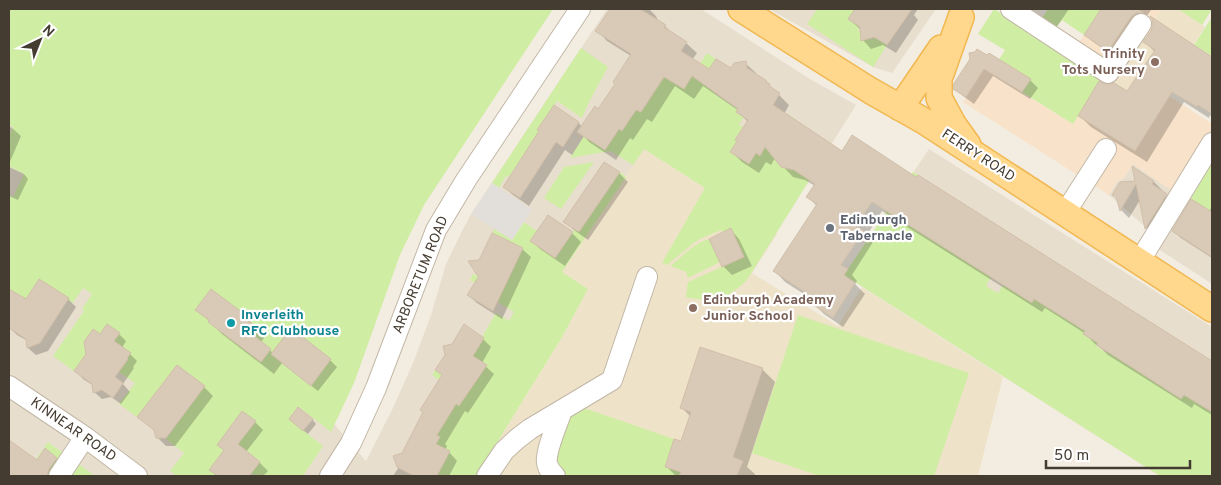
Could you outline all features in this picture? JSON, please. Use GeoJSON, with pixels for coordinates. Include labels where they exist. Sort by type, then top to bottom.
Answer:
{"type":"FeatureCollection","features":[{"type":"Feature","properties":{"kind":"main road","name":"FERRY ROAD"},"geometry":{"type":"LineString","coordinates":[[741,9],[871,91],[924,121],[1212,309]]}},
{"type":"Feature","properties":{"kind":"main road"},"geometry":{"type":"LineString","coordinates":[[900,108],[964,13]]}},
{"type":"Feature","properties":{"kind":"main road"},"geometry":{"type":"LineString","coordinates":[[964,13],[939,79],[939,98],[953,124],[974,154]]}},
{"type":"Feature","properties":{"kind":"street","name":"ARBORETUM ROAD"},"geometry":{"type":"LineString","coordinates":[[330,476],[351,443],[376,388],[436,230],[466,180],[580,9]]}},
{"type":"Feature","properties":{"kind":"street"},"geometry":{"type":"LineString","coordinates":[[1011,9],[1108,73],[1141,24]]}},
{"type":"Feature","properties":{"kind":"street"},"geometry":{"type":"LineString","coordinates":[[1139,262],[1212,143]]}},
{"type":"Feature","properties":{"kind":"street"},"geometry":{"type":"LineString","coordinates":[[1065,213],[1106,149]]}},
{"type":"Feature","properties":{"kind":"street"},"geometry":{"type":"LineString","coordinates":[[487,476],[504,451],[530,429],[612,380],[647,277]]}},
{"type":"Feature","properties":{"kind":"street","name":"KINNEAR ROAD"},"geometry":{"type":"LineString","coordinates":[[9,386],[85,437],[137,476]]}},
{"type":"Feature","properties":{"kind":"street"},"geometry":{"type":"LineString","coordinates":[[555,476],[548,467],[546,458],[562,410]]}},
{"type":"Feature","properties":{"kind":"street"},"geometry":{"type":"LineString","coordinates":[[60,476],[85,437]]}},
{"type":"Feature","properties":{"kind":"shaded area"},"geometry":{"type":"Polygon","coordinates":[[[607,9],[701,9],[810,79],[856,105],[776,233],[644,149],[562,272],[588,289],[477,476],[95,476],[48,442],[24,476],[9,476],[9,99],[335,425],[366,461],[413,363],[431,315],[446,264],[463,229],[471,214],[607,9]]]}},
{"type":"Feature","properties":{"kind":"shaded area"},"geometry":{"type":"Polygon","coordinates":[[[769,9],[936,9],[892,73],[873,67],[769,9]]]}},
{"type":"Feature","properties":{"kind":"shaded area"},"geometry":{"type":"Polygon","coordinates":[[[1101,9],[1162,9],[1114,83],[1163,92],[1212,124],[1212,128],[1173,191],[1133,164],[1123,179],[1117,181],[1109,195],[963,102],[984,69],[1073,124],[1070,56],[1101,9]]]}},
{"type":"Feature","properties":{"kind":"shaded area","name":"Trinity Tots Nursery"},"geometry":{"type":"Polygon","coordinates":[[[1162,9],[1178,9],[1205,27],[1153,108],[1113,83],[1162,9]]]}},
{"type":"Feature","properties":{"kind":"shaded area"},"geometry":{"type":"Polygon","coordinates":[[[1212,128],[1212,284],[1157,248],[1149,230],[1109,195],[1117,181],[1123,179],[1133,164],[1173,191],[1212,128]]]}},
{"type":"Feature","properties":{"kind":"shaded area","name":"Edinburgh Academy Junior School"},"geometry":{"type":"Polygon","coordinates":[[[644,149],[777,234],[752,273],[838,326],[862,287],[1003,377],[978,476],[477,476],[561,339],[588,289],[562,272],[644,149]]]}},
{"type":"Feature","properties":{"kind":"shaded area"},"geometry":{"type":"Polygon","coordinates":[[[929,149],[1212,327],[1212,476],[1160,476],[844,275],[929,149]]]}},
{"type":"Feature","properties":{"kind":"shaded area"},"geometry":{"type":"Polygon","coordinates":[[[492,183],[532,210],[512,240],[471,214],[492,183]]]}},
{"type":"Feature","properties":{"kind":"green space"},"geometry":{"type":"Polygon","coordinates":[[[9,9],[553,9],[424,205],[400,255],[354,383],[331,432],[299,407],[289,419],[323,446],[303,476],[256,476],[251,473],[260,461],[237,444],[224,450],[210,470],[218,476],[177,476],[170,471],[184,453],[166,439],[205,386],[177,365],[137,417],[119,404],[135,383],[119,372],[128,360],[127,358],[130,353],[123,348],[110,347],[120,333],[107,324],[100,334],[87,337],[84,342],[85,346],[90,349],[74,371],[53,356],[84,311],[82,309],[92,294],[83,288],[73,303],[68,300],[60,313],[43,302],[52,287],[39,279],[9,326],[9,308],[17,294],[9,289],[9,195],[13,197],[24,174],[9,166],[9,137],[13,127],[9,125],[9,9]]]}},
{"type":"Feature","properties":{"kind":"green space"},"geometry":{"type":"Polygon","coordinates":[[[817,9],[855,9],[848,19],[859,27],[858,30],[861,32],[861,37],[872,40],[875,37],[887,45],[873,67],[807,24],[817,9]]]}},
{"type":"Feature","properties":{"kind":"green space"},"geometry":{"type":"Polygon","coordinates":[[[994,9],[1103,76],[1073,124],[1022,92],[1030,79],[998,61],[1005,50],[978,34],[994,9]]]}},
{"type":"Feature","properties":{"kind":"green space"},"geometry":{"type":"Polygon","coordinates":[[[1048,9],[1101,9],[1084,35],[1062,20],[1056,27],[1040,21],[1048,9]]]}},
{"type":"Feature","properties":{"kind":"green space"},"geometry":{"type":"Polygon","coordinates":[[[1178,9],[1212,9],[1202,25],[1178,9]]]}},
{"type":"Feature","properties":{"kind":"green space"},"geometry":{"type":"Polygon","coordinates":[[[1212,17],[1212,56],[1194,45],[1212,17]]]}},
{"type":"Feature","properties":{"kind":"green space"},"geometry":{"type":"Polygon","coordinates":[[[581,48],[608,67],[582,118],[557,101],[509,177],[506,176],[499,188],[492,183],[581,48]]]}},
{"type":"Feature","properties":{"kind":"green space"},"geometry":{"type":"Polygon","coordinates":[[[707,53],[716,59],[704,78],[716,92],[715,94],[738,109],[736,113],[744,117],[739,124],[743,127],[735,139],[737,141],[760,156],[787,114],[796,120],[787,135],[782,132],[769,153],[776,158],[782,167],[792,168],[802,175],[825,140],[832,144],[747,280],[726,296],[712,300],[686,297],[688,282],[744,257],[731,229],[722,232],[721,230],[702,238],[667,265],[662,263],[705,188],[644,149],[633,165],[610,151],[570,158],[584,136],[605,150],[619,129],[622,131],[636,110],[641,112],[652,96],[663,73],[665,77],[684,89],[707,53]]]}},
{"type":"Feature","properties":{"kind":"green space"},"geometry":{"type":"Polygon","coordinates":[[[1212,158],[1212,207],[1210,211],[1189,198],[1212,158]]]}},
{"type":"Feature","properties":{"kind":"green space"},"geometry":{"type":"Polygon","coordinates":[[[594,162],[561,209],[544,198],[564,167],[594,162]]]}},
{"type":"Feature","properties":{"kind":"green space"},"geometry":{"type":"Polygon","coordinates":[[[620,172],[626,177],[562,272],[588,289],[561,339],[477,476],[437,476],[450,451],[436,444],[439,422],[444,424],[456,404],[437,383],[439,380],[432,375],[435,370],[466,390],[476,382],[487,365],[466,351],[482,337],[496,313],[509,321],[514,312],[476,288],[478,285],[470,280],[473,274],[504,288],[520,255],[503,247],[506,239],[492,233],[494,229],[512,240],[524,222],[537,231],[530,241],[556,258],[575,229],[579,232],[620,172]]]}},
{"type":"Feature","properties":{"kind":"green space"},"geometry":{"type":"Polygon","coordinates":[[[913,172],[918,175],[893,215],[901,219],[905,212],[905,207],[930,222],[928,225],[924,224],[919,231],[936,242],[941,234],[940,229],[964,244],[963,247],[959,247],[955,254],[971,264],[976,258],[975,251],[999,266],[993,268],[986,286],[998,293],[1003,285],[1006,286],[1011,273],[1023,281],[1018,289],[1026,294],[1024,297],[1032,302],[1034,299],[1044,305],[1053,291],[1064,297],[1055,312],[1077,325],[1086,311],[1094,317],[1083,334],[1094,341],[1096,338],[1099,340],[1096,346],[1107,353],[1113,342],[1110,340],[1115,332],[1125,338],[1116,356],[1134,368],[1146,352],[1156,358],[1145,375],[1156,382],[1161,373],[1170,379],[1176,371],[1183,375],[1198,352],[1202,355],[1191,371],[1198,375],[1190,388],[1203,397],[1199,404],[1210,411],[1212,409],[1212,476],[1160,476],[844,275],[913,172]]]}},
{"type":"Feature","properties":{"kind":"green space"},"geometry":{"type":"Polygon","coordinates":[[[709,239],[720,262],[688,278],[686,272],[670,266],[693,247],[709,239]]]}},
{"type":"Feature","properties":{"kind":"green space"},"geometry":{"type":"Polygon","coordinates":[[[798,315],[969,373],[934,476],[820,476],[752,453],[798,315]]]}},
{"type":"Feature","properties":{"kind":"green space"},"geometry":{"type":"Polygon","coordinates":[[[584,408],[674,439],[665,467],[681,472],[679,476],[569,476],[563,474],[554,463],[567,418],[584,408]]]}},
{"type":"Feature","properties":{"kind":"green space"},"geometry":{"type":"Polygon","coordinates":[[[48,442],[95,476],[24,476],[48,442]]]}},
{"type":"Feature","properties":{"kind":"building"},"geometry":{"type":"Polygon","coordinates":[[[610,9],[640,9],[666,25],[664,27],[687,42],[681,51],[709,69],[716,59],[731,68],[734,63],[746,61],[747,68],[767,81],[770,84],[769,86],[780,93],[773,105],[842,151],[852,135],[916,177],[918,175],[1212,361],[1212,412],[1184,395],[1181,399],[1097,345],[1098,343],[1083,334],[1085,331],[1034,299],[1032,303],[872,202],[856,226],[864,231],[841,265],[848,269],[844,275],[855,283],[833,318],[812,304],[815,299],[773,271],[817,204],[806,197],[815,184],[794,170],[781,167],[765,147],[760,156],[756,153],[749,164],[730,152],[737,141],[735,140],[748,120],[736,112],[738,109],[692,76],[684,89],[664,77],[641,112],[636,110],[622,131],[619,129],[605,150],[577,132],[595,106],[598,109],[615,84],[613,82],[631,54],[595,31],[610,9]]]}},
{"type":"Feature","properties":{"kind":"building"},"geometry":{"type":"Polygon","coordinates":[[[855,9],[912,9],[887,45],[874,37],[861,41],[860,27],[848,19],[855,9]]]}},
{"type":"Feature","properties":{"kind":"building"},"geometry":{"type":"Polygon","coordinates":[[[1101,9],[1138,9],[1144,13],[1136,13],[1131,17],[1108,51],[1084,35],[1101,9]]]}},
{"type":"Feature","properties":{"kind":"building"},"geometry":{"type":"Polygon","coordinates":[[[1150,16],[1212,57],[1212,114],[1172,92],[1135,151],[1078,116],[1099,81],[1107,85],[1114,83],[1127,91],[1155,50],[1143,42],[1153,25],[1150,16]]]}},
{"type":"Feature","properties":{"kind":"building"},"geometry":{"type":"Polygon","coordinates":[[[977,49],[987,55],[989,53],[1031,79],[1022,92],[984,69],[966,97],[953,89],[953,85],[970,59],[969,53],[975,52],[977,49]]]}},
{"type":"Feature","properties":{"kind":"building"},"geometry":{"type":"Polygon","coordinates":[[[554,105],[579,122],[563,147],[556,142],[520,198],[503,187],[554,105]]]}},
{"type":"Feature","properties":{"kind":"building"},"geometry":{"type":"Polygon","coordinates":[[[604,162],[620,172],[579,232],[563,222],[604,162]]]}},
{"type":"Feature","properties":{"kind":"building"},"geometry":{"type":"Polygon","coordinates":[[[1132,166],[1154,181],[1152,184],[1167,194],[1145,229],[1136,184],[1120,211],[1116,197],[1112,195],[1120,182],[1135,181],[1132,166]]]}},
{"type":"Feature","properties":{"kind":"building"},"geometry":{"type":"Polygon","coordinates":[[[1191,199],[1212,212],[1212,257],[1172,231],[1191,199]]]}},
{"type":"Feature","properties":{"kind":"building"},"geometry":{"type":"Polygon","coordinates":[[[548,215],[573,232],[555,258],[530,241],[548,215]]]}},
{"type":"Feature","properties":{"kind":"building"},"geometry":{"type":"Polygon","coordinates":[[[731,228],[744,257],[722,267],[709,239],[731,228]]]}},
{"type":"Feature","properties":{"kind":"building"},"geometry":{"type":"Polygon","coordinates":[[[492,233],[523,248],[493,311],[467,295],[479,276],[468,261],[479,260],[492,233]]]}},
{"type":"Feature","properties":{"kind":"building"},"geometry":{"type":"Polygon","coordinates":[[[39,279],[69,298],[40,343],[27,348],[26,339],[9,328],[9,289],[26,299],[39,279]]]}},
{"type":"Feature","properties":{"kind":"building","name":"Inverleith RFC Clubhouse"},"geometry":{"type":"Polygon","coordinates":[[[211,289],[247,316],[245,319],[253,324],[248,331],[271,349],[261,362],[195,310],[211,289]]]}},
{"type":"Feature","properties":{"kind":"building"},"geometry":{"type":"Polygon","coordinates":[[[107,324],[120,333],[114,341],[131,353],[115,377],[123,383],[113,398],[102,390],[93,393],[92,384],[74,371],[86,354],[84,342],[93,329],[100,334],[107,324]]]}},
{"type":"Feature","properties":{"kind":"building"},"geometry":{"type":"Polygon","coordinates":[[[464,324],[484,338],[473,356],[487,365],[459,406],[456,404],[437,435],[440,437],[436,444],[450,451],[437,476],[414,476],[397,467],[393,456],[402,453],[423,412],[420,410],[442,375],[435,370],[445,355],[443,346],[452,344],[464,324]]]}},
{"type":"Feature","properties":{"kind":"building"},"geometry":{"type":"Polygon","coordinates":[[[291,328],[331,359],[311,386],[271,354],[291,328]]]}},
{"type":"Feature","properties":{"kind":"building"},"geometry":{"type":"Polygon","coordinates":[[[700,347],[763,368],[733,457],[743,461],[737,476],[679,476],[681,472],[665,467],[674,439],[681,441],[691,412],[680,408],[700,347]]]}},
{"type":"Feature","properties":{"kind":"building"},"geometry":{"type":"Polygon","coordinates":[[[177,365],[205,386],[166,438],[156,438],[154,430],[137,417],[177,365]]]}},
{"type":"Feature","properties":{"kind":"building"},"geometry":{"type":"Polygon","coordinates":[[[298,407],[313,419],[303,431],[289,419],[298,407]]]}},
{"type":"Feature","properties":{"kind":"building"},"geometry":{"type":"Polygon","coordinates":[[[242,411],[256,421],[238,444],[260,462],[249,476],[218,476],[209,470],[224,450],[217,445],[242,411]]]}},
{"type":"Feature","properties":{"kind":"building"},"geometry":{"type":"Polygon","coordinates":[[[9,440],[37,460],[45,448],[57,458],[49,469],[47,476],[9,476],[9,440]]]}},
{"type":"Feature","properties":{"kind":"place","name":"Trinity Tots Nursery"},"geometry":{"type":"Point","coordinates":[1155,62]}},
{"type":"Feature","properties":{"kind":"place","name":"Edinburgh Tabernacle"},"geometry":{"type":"Point","coordinates":[830,228]}},
{"type":"Feature","properties":{"kind":"place","name":"Edinburgh Academy Junior School"},"geometry":{"type":"Point","coordinates":[693,308]}},
{"type":"Feature","properties":{"kind":"place","name":"Inverleith RFC Clubhouse"},"geometry":{"type":"Point","coordinates":[231,323]}}]}
